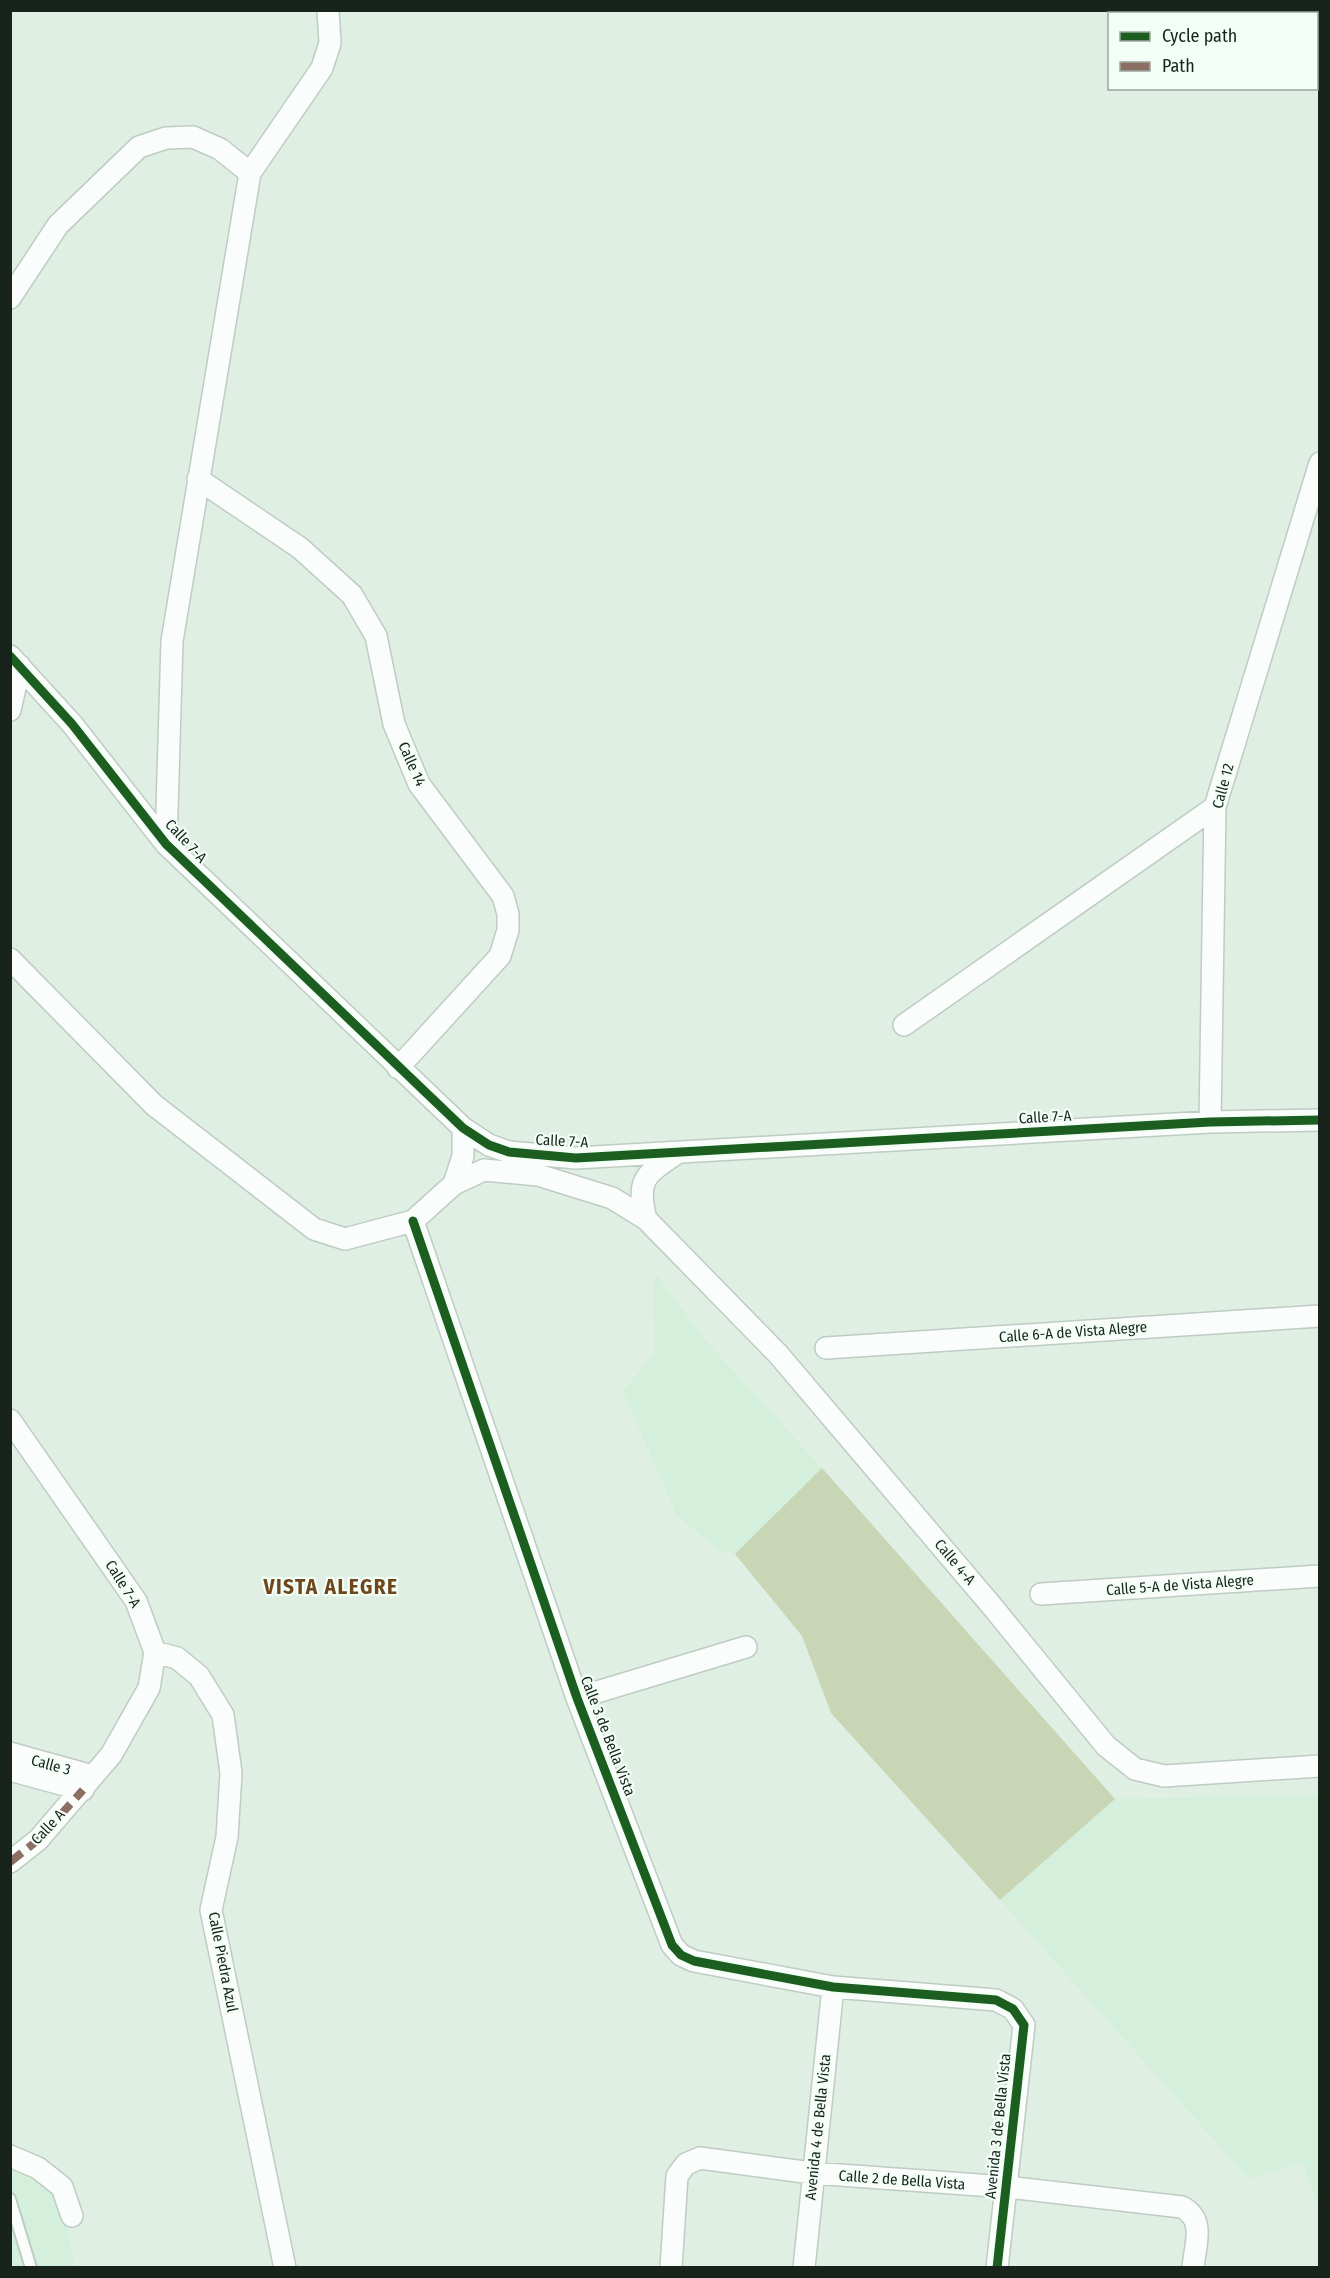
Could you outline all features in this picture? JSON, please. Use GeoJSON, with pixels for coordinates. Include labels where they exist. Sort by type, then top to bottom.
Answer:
{"type":"FeatureCollection","features":[{"type":"Feature","properties":{"kind":"street"},"geometry":{"type":"LineString","coordinates":[[166,844],[172,641],[250,173],[322,68],[330,43],[328,10]]}},
{"type":"Feature","properties":{"kind":"street"},"geometry":{"type":"LineString","coordinates":[[10,298],[58,225],[139,147],[166,138],[193,137],[220,149],[250,173]]}},
{"type":"Feature","properties":{"kind":"street","name":"Calle 12"},"geometry":{"type":"LineString","coordinates":[[1210,1122],[1215,807],[1320,463]]}},
{"type":"Feature","properties":{"kind":"street","name":"Calle 14"},"geometry":{"type":"LineString","coordinates":[[198,479],[300,549],[352,595],[376,636],[394,724],[418,784],[503,896],[508,914],[508,930],[500,956],[398,1068]]}},
{"type":"Feature","properties":{"kind":"street"},"geometry":{"type":"LineString","coordinates":[[10,710],[15,661]]}},
{"type":"Feature","properties":{"kind":"street","name":"Calle 7-A"},"geometry":{"type":"LineString","coordinates":[[15,661],[72,724],[166,844],[463,1128],[489,1144],[509,1152],[576,1158],[1210,1122],[1320,1120]]}},
{"type":"Feature","properties":{"kind":"street"},"geometry":{"type":"LineString","coordinates":[[904,1025],[1215,807]]}},
{"type":"Feature","properties":{"kind":"street"},"geometry":{"type":"LineString","coordinates":[[10,959],[154,1105],[314,1229],[345,1239],[413,1221],[454,1184],[484,1170],[538,1175],[612,1198],[646,1219]]}},
{"type":"Feature","properties":{"kind":"street"},"geometry":{"type":"LineString","coordinates":[[454,1184],[464,1156],[463,1128]]}},
{"type":"Feature","properties":{"kind":"street"},"geometry":{"type":"LineString","coordinates":[[646,1219],[640,1195],[644,1181],[655,1168],[677,1153]]}},
{"type":"Feature","properties":{"kind":"street","name":"Calle 4-A"},"geometry":{"type":"LineString","coordinates":[[646,1219],[778,1354],[992,1605],[1106,1746],[1135,1769],[1164,1776],[1320,1766]]}},
{"type":"Feature","properties":{"kind":"street","name":"Calle 3 de Bella Vista"},"geometry":{"type":"LineString","coordinates":[[413,1221],[577,1698],[672,1945],[681,1955],[694,1961],[833,1987],[996,2000]]}},
{"type":"Feature","properties":{"kind":"street","name":"Calle 6-A de Vista Alegre"},"geometry":{"type":"LineString","coordinates":[[826,1347],[1320,1316]]}},
{"type":"Feature","properties":{"kind":"street","name":"Calle 7-A"},"geometry":{"type":"LineString","coordinates":[[10,1420],[136,1601],[155,1652],[149,1688],[111,1755],[88,1783]]}},
{"type":"Feature","properties":{"kind":"street","name":"Calle 5-A de Vista Alegre"},"geometry":{"type":"LineString","coordinates":[[1041,1594],[1320,1576]]}},
{"type":"Feature","properties":{"kind":"street"},"geometry":{"type":"LineString","coordinates":[[577,1698],[746,1647]]}},
{"type":"Feature","properties":{"kind":"street","name":"Calle Piedra Azul"},"geometry":{"type":"LineString","coordinates":[[155,1652],[177,1658],[199,1676],[223,1715],[231,1773],[227,1837],[211,1910],[285,2268]]}},
{"type":"Feature","properties":{"kind":"street","name":"Calle 3"},"geometry":{"type":"LineString","coordinates":[[10,1752],[88,1783]]}},
{"type":"Feature","properties":{"kind":"street","name":"Calle 3"},"geometry":{"type":"LineString","coordinates":[[10,1770],[88,1783]]}},
{"type":"Feature","properties":{"kind":"street","name":"Calle A"},"geometry":{"type":"LineString","coordinates":[[10,1862],[38,1840],[88,1783]]}},
{"type":"Feature","properties":{"kind":"street","name":"Avenida 4 de Bella Vista"},"geometry":{"type":"LineString","coordinates":[[804,2268],[833,1987]]}},
{"type":"Feature","properties":{"kind":"street","name":"Avenida 3 de Bella Vista"},"geometry":{"type":"LineString","coordinates":[[996,2000],[1013,2009],[1024,2025],[997,2268]]}},
{"type":"Feature","properties":{"kind":"street"},"geometry":{"type":"LineString","coordinates":[[10,2156],[38,2168],[62,2187],[72,2216]]}},
{"type":"Feature","properties":{"kind":"street","name":"Calle 2 de Bella Vista"},"geometry":{"type":"LineString","coordinates":[[671,2268],[677,2176],[686,2164],[700,2158],[812,2173],[1007,2187],[1182,2207],[1193,2213],[1198,2224],[1192,2268]]}},
{"type":"Feature","properties":{"kind":"lane"},"geometry":{"type":"LineString","coordinates":[[10,2199],[31,2268]]}},
{"type":"Feature","properties":{"kind":"shaded area"},"geometry":{"type":"Polygon","coordinates":[[[656,1274],[706,1341],[822,1468],[735,1554],[719,1550],[677,1516],[623,1391],[655,1353],[653,1285],[656,1274]]]}},
{"type":"Feature","properties":{"kind":"shaded area"},"geometry":{"type":"Polygon","coordinates":[[[822,1468],[1115,1799],[1000,1900],[831,1713],[802,1636],[735,1554],[822,1468]]]}},
{"type":"Feature","properties":{"kind":"shaded area"},"geometry":{"type":"Polygon","coordinates":[[[1319,1795],[1319,2213],[1303,2162],[1249,2179],[1000,1900],[1115,1799],[1319,1795]]]}},
{"type":"Feature","properties":{"kind":"shaded area"},"geometry":{"type":"Polygon","coordinates":[[[10,2162],[59,2195],[75,2267],[11,2268],[10,2162]]]}},
{"type":"Feature","properties":{"kind":"marked path"},"geometry":{"type":"LineString","coordinates":[[10,1862],[38,1840],[83,1790]]}},
{"type":"Feature","properties":{"kind":"cycle path"},"geometry":{"type":"LineString","coordinates":[[10,656],[72,724],[166,844],[463,1128],[489,1145],[509,1152],[576,1158],[1210,1122],[1320,1120]]}},
{"type":"Feature","properties":{"kind":"cycle path"},"geometry":{"type":"LineString","coordinates":[[413,1221],[577,1698],[672,1945],[681,1955],[694,1961],[833,1987],[996,2000],[1013,2009],[1024,2025],[997,2268]]}},
{"type":"Feature","properties":{"kind":"district","name":"VISTA ALEGRE"},"geometry":{"type":"Point","coordinates":[331,1587]}}]}
